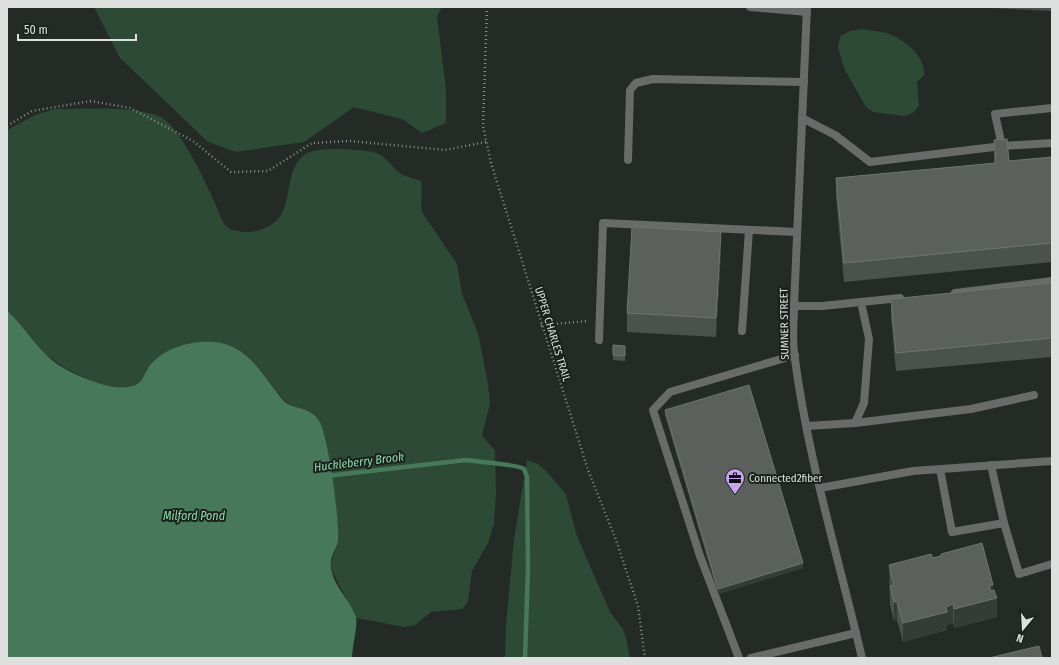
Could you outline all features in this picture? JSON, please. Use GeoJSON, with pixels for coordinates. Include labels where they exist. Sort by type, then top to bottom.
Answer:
{"type":"FeatureCollection","features":[{"type":"Feature","properties":{"kind":"street"},"geometry":{"type":"LineString","coordinates":[[750,7],[807,10]]}},
{"type":"Feature","properties":{"kind":"street","name":"SUMNER STREET"},"geometry":{"type":"LineString","coordinates":[[807,10],[794,306],[795,355],[807,426],[820,488],[862,658]]}},
{"type":"Feature","properties":{"kind":"street"},"geometry":{"type":"LineString","coordinates":[[628,160],[630,90],[636,83],[653,79],[804,82]]}},
{"type":"Feature","properties":{"kind":"street"},"geometry":{"type":"LineString","coordinates":[[1002,146],[995,114],[1052,108]]}},
{"type":"Feature","properties":{"kind":"street"},"geometry":{"type":"LineString","coordinates":[[802,118],[835,136],[870,162],[1002,146],[1052,143]]}},
{"type":"Feature","properties":{"kind":"street"},"geometry":{"type":"LineString","coordinates":[[599,340],[603,223],[797,232]]}},
{"type":"Feature","properties":{"kind":"street"},"geometry":{"type":"LineString","coordinates":[[742,331],[749,230]]}},
{"type":"Feature","properties":{"kind":"street"},"geometry":{"type":"LineString","coordinates":[[946,294],[1052,281]]}},
{"type":"Feature","properties":{"kind":"street"},"geometry":{"type":"LineString","coordinates":[[794,306],[822,306],[907,298]]}},
{"type":"Feature","properties":{"kind":"street"},"geometry":{"type":"LineString","coordinates":[[856,423],[864,403],[869,339],[860,302]]}},
{"type":"Feature","properties":{"kind":"street"},"geometry":{"type":"LineString","coordinates":[[739,658],[700,556],[653,410],[670,392],[795,355]]}},
{"type":"Feature","properties":{"kind":"street"},"geometry":{"type":"LineString","coordinates":[[807,426],[856,423],[971,409],[1034,395]]}},
{"type":"Feature","properties":{"kind":"street"},"geometry":{"type":"LineString","coordinates":[[820,488],[913,470],[1052,461]]}},
{"type":"Feature","properties":{"kind":"street"},"geometry":{"type":"LineString","coordinates":[[991,465],[1004,523],[1019,574],[1052,564]]}},
{"type":"Feature","properties":{"kind":"street"},"geometry":{"type":"LineString","coordinates":[[940,469],[952,532],[1004,523]]}},
{"type":"Feature","properties":{"kind":"street"},"geometry":{"type":"LineString","coordinates":[[751,658],[856,633]]}},
{"type":"Feature","properties":{"kind":"path","name":"UPPER CHARLES TRAIL"},"geometry":{"type":"LineString","coordinates":[[486,7],[483,126],[491,163],[588,470],[616,540],[638,606],[646,658]]}},
{"type":"Feature","properties":{"kind":"path"},"geometry":{"type":"LineString","coordinates":[[7,126],[32,111],[91,101],[130,108],[193,141],[231,172],[268,171],[312,143],[350,141],[445,150],[486,142]]}},
{"type":"Feature","properties":{"kind":"path"},"geometry":{"type":"LineString","coordinates":[[541,325],[574,321],[600,321]]}},
{"type":"Feature","properties":{"kind":"shaded area"},"geometry":{"type":"Polygon","coordinates":[[[94,7],[442,7],[437,16],[446,90],[446,123],[422,133],[402,119],[354,107],[304,142],[236,152],[208,142],[120,58],[94,7]]]}},
{"type":"Feature","properties":{"kind":"shaded area"},"geometry":{"type":"Polygon","coordinates":[[[864,29],[883,32],[895,36],[907,44],[918,55],[924,68],[924,75],[917,82],[919,106],[913,113],[905,116],[873,112],[866,107],[845,70],[838,48],[840,36],[850,31],[864,29]]]}},
{"type":"Feature","properties":{"kind":"shaded area"},"geometry":{"type":"Polygon","coordinates":[[[55,109],[121,109],[147,113],[158,116],[166,121],[174,129],[191,154],[222,221],[227,227],[235,231],[244,232],[262,229],[273,224],[281,216],[285,206],[292,174],[297,164],[304,155],[309,152],[339,149],[361,150],[380,154],[401,174],[421,181],[422,212],[457,264],[462,294],[478,333],[488,384],[490,404],[482,435],[495,451],[496,492],[494,524],[488,543],[472,571],[468,602],[462,609],[431,612],[415,625],[405,627],[356,618],[332,571],[331,562],[338,542],[319,419],[311,412],[291,405],[283,399],[257,366],[147,368],[143,378],[137,384],[125,387],[113,387],[86,379],[51,358],[38,347],[17,320],[7,310],[7,130],[35,115],[55,109]]]}},
{"type":"Feature","properties":{"kind":"shaded area"},"geometry":{"type":"Polygon","coordinates":[[[527,460],[538,464],[546,471],[566,495],[577,536],[610,612],[623,629],[630,658],[505,658],[506,624],[514,539],[527,460]]]}},
{"type":"Feature","properties":{"kind":"water","name":"Milford Pond"},"geometry":{"type":"Polygon","coordinates":[[[7,310],[43,352],[57,364],[84,378],[117,387],[127,387],[138,384],[154,361],[169,350],[196,342],[214,342],[225,344],[243,353],[250,359],[264,374],[284,401],[290,405],[309,411],[318,419],[326,441],[337,516],[338,541],[331,559],[331,569],[336,583],[356,617],[352,658],[7,658],[7,310]]]}},
{"type":"Feature","properties":{"kind":"building"},"geometry":{"type":"Polygon","coordinates":[[[1007,139],[1009,161],[1052,157],[1052,243],[844,263],[836,178],[996,163],[994,140],[1007,139]]]}},
{"type":"Feature","properties":{"kind":"building"},"geometry":{"type":"Polygon","coordinates":[[[632,227],[721,232],[716,318],[627,313],[632,227]]]}},
{"type":"Feature","properties":{"kind":"building"},"geometry":{"type":"Polygon","coordinates":[[[1052,283],[1052,338],[896,353],[891,299],[1052,283]]]}},
{"type":"Feature","properties":{"kind":"building"},"geometry":{"type":"Polygon","coordinates":[[[613,345],[625,346],[625,356],[613,355],[613,345]]]}},
{"type":"Feature","properties":{"kind":"building"},"geometry":{"type":"Polygon","coordinates":[[[749,385],[803,563],[718,589],[665,410],[749,385]]]}},
{"type":"Feature","properties":{"kind":"building"},"geometry":{"type":"Polygon","coordinates":[[[982,543],[993,585],[989,586],[991,591],[994,590],[997,598],[954,609],[953,604],[946,607],[947,612],[903,623],[897,602],[894,602],[890,586],[894,585],[889,565],[931,554],[933,558],[941,556],[941,554],[982,543]]]}},
{"type":"Feature","properties":{"kind":"building"},"geometry":{"type":"Polygon","coordinates":[[[1039,646],[1042,658],[989,658],[1039,646]]]}},
{"type":"Feature","properties":{"kind":"waterway","name":"Huckleberry Brook"},"geometry":{"type":"LineString","coordinates":[[326,476],[466,460],[506,464],[524,469],[527,477],[528,567],[525,658]]}},
{"type":"Feature","properties":{"kind":"place","name":"Connected2fiber"},"geometry":{"type":"Point","coordinates":[735,495]}}]}
